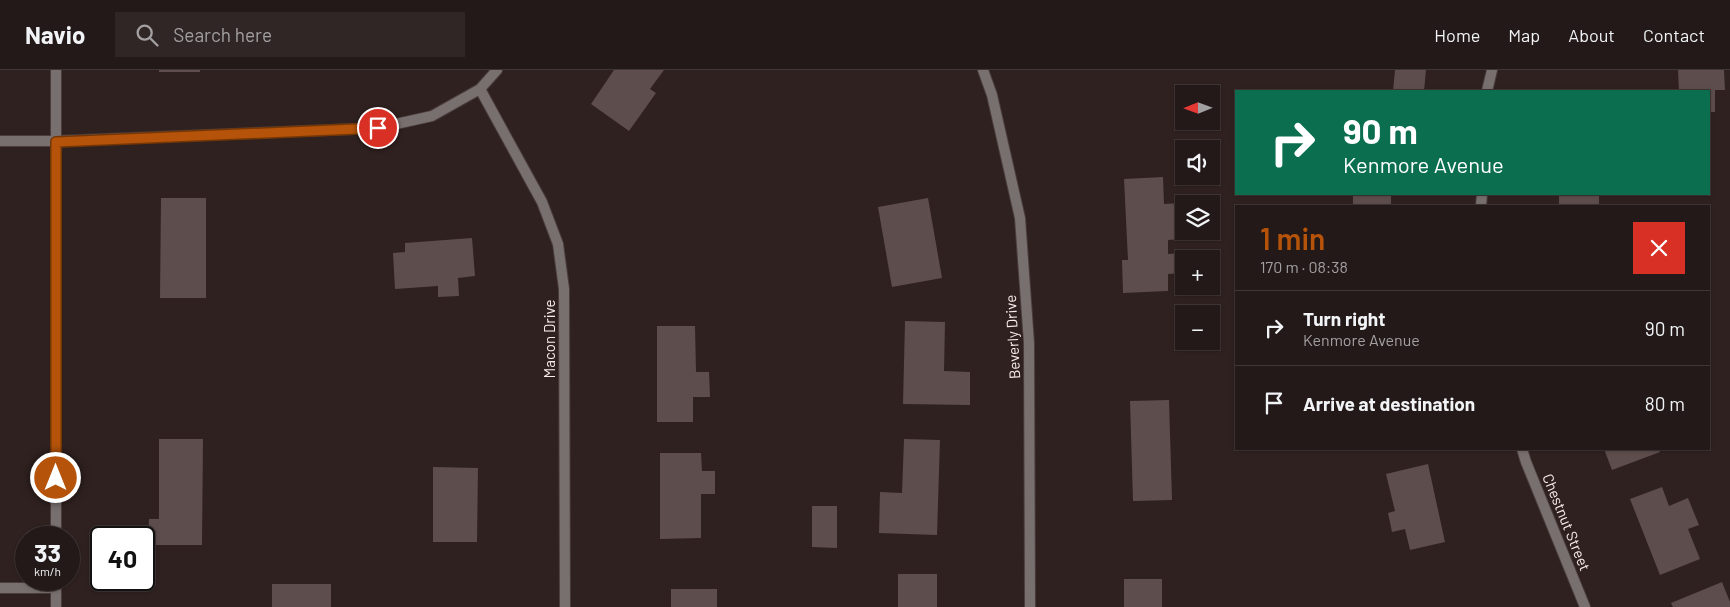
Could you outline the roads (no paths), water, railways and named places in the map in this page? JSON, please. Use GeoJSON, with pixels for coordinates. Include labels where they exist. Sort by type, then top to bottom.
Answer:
{"type":"FeatureCollection","features":[{"type":"Feature","properties":{"kind":"street"},"geometry":{"type":"LineString","coordinates":[[56,70],[56,526]]}},
{"type":"Feature","properties":{"kind":"street"},"geometry":{"type":"LineString","coordinates":[[0,141],[56,142],[378,128],[432,116],[480,89],[497,70]]}},
{"type":"Feature","properties":{"kind":"street","name":"Beverly Drive"},"geometry":{"type":"LineString","coordinates":[[982,70],[992,95],[1020,218],[1029,343],[1030,607]]}},
{"type":"Feature","properties":{"kind":"street"},"geometry":{"type":"LineString","coordinates":[[1487,90],[1492,70]]}},
{"type":"Feature","properties":{"kind":"street","name":"Macon Drive"},"geometry":{"type":"LineString","coordinates":[[480,89],[542,202],[558,244],[564,289],[565,607]]}},
{"type":"Feature","properties":{"kind":"street","name":"Chestnut Street"},"geometry":{"type":"LineString","coordinates":[[1522,450],[1585,607]]}},
{"type":"Feature","properties":{"kind":"street"},"geometry":{"type":"LineString","coordinates":[[0,588],[15,587]]}},
{"type":"Feature","properties":{"kind":"street"},"geometry":{"type":"LineString","coordinates":[[56,591],[56,607]]}}]}
